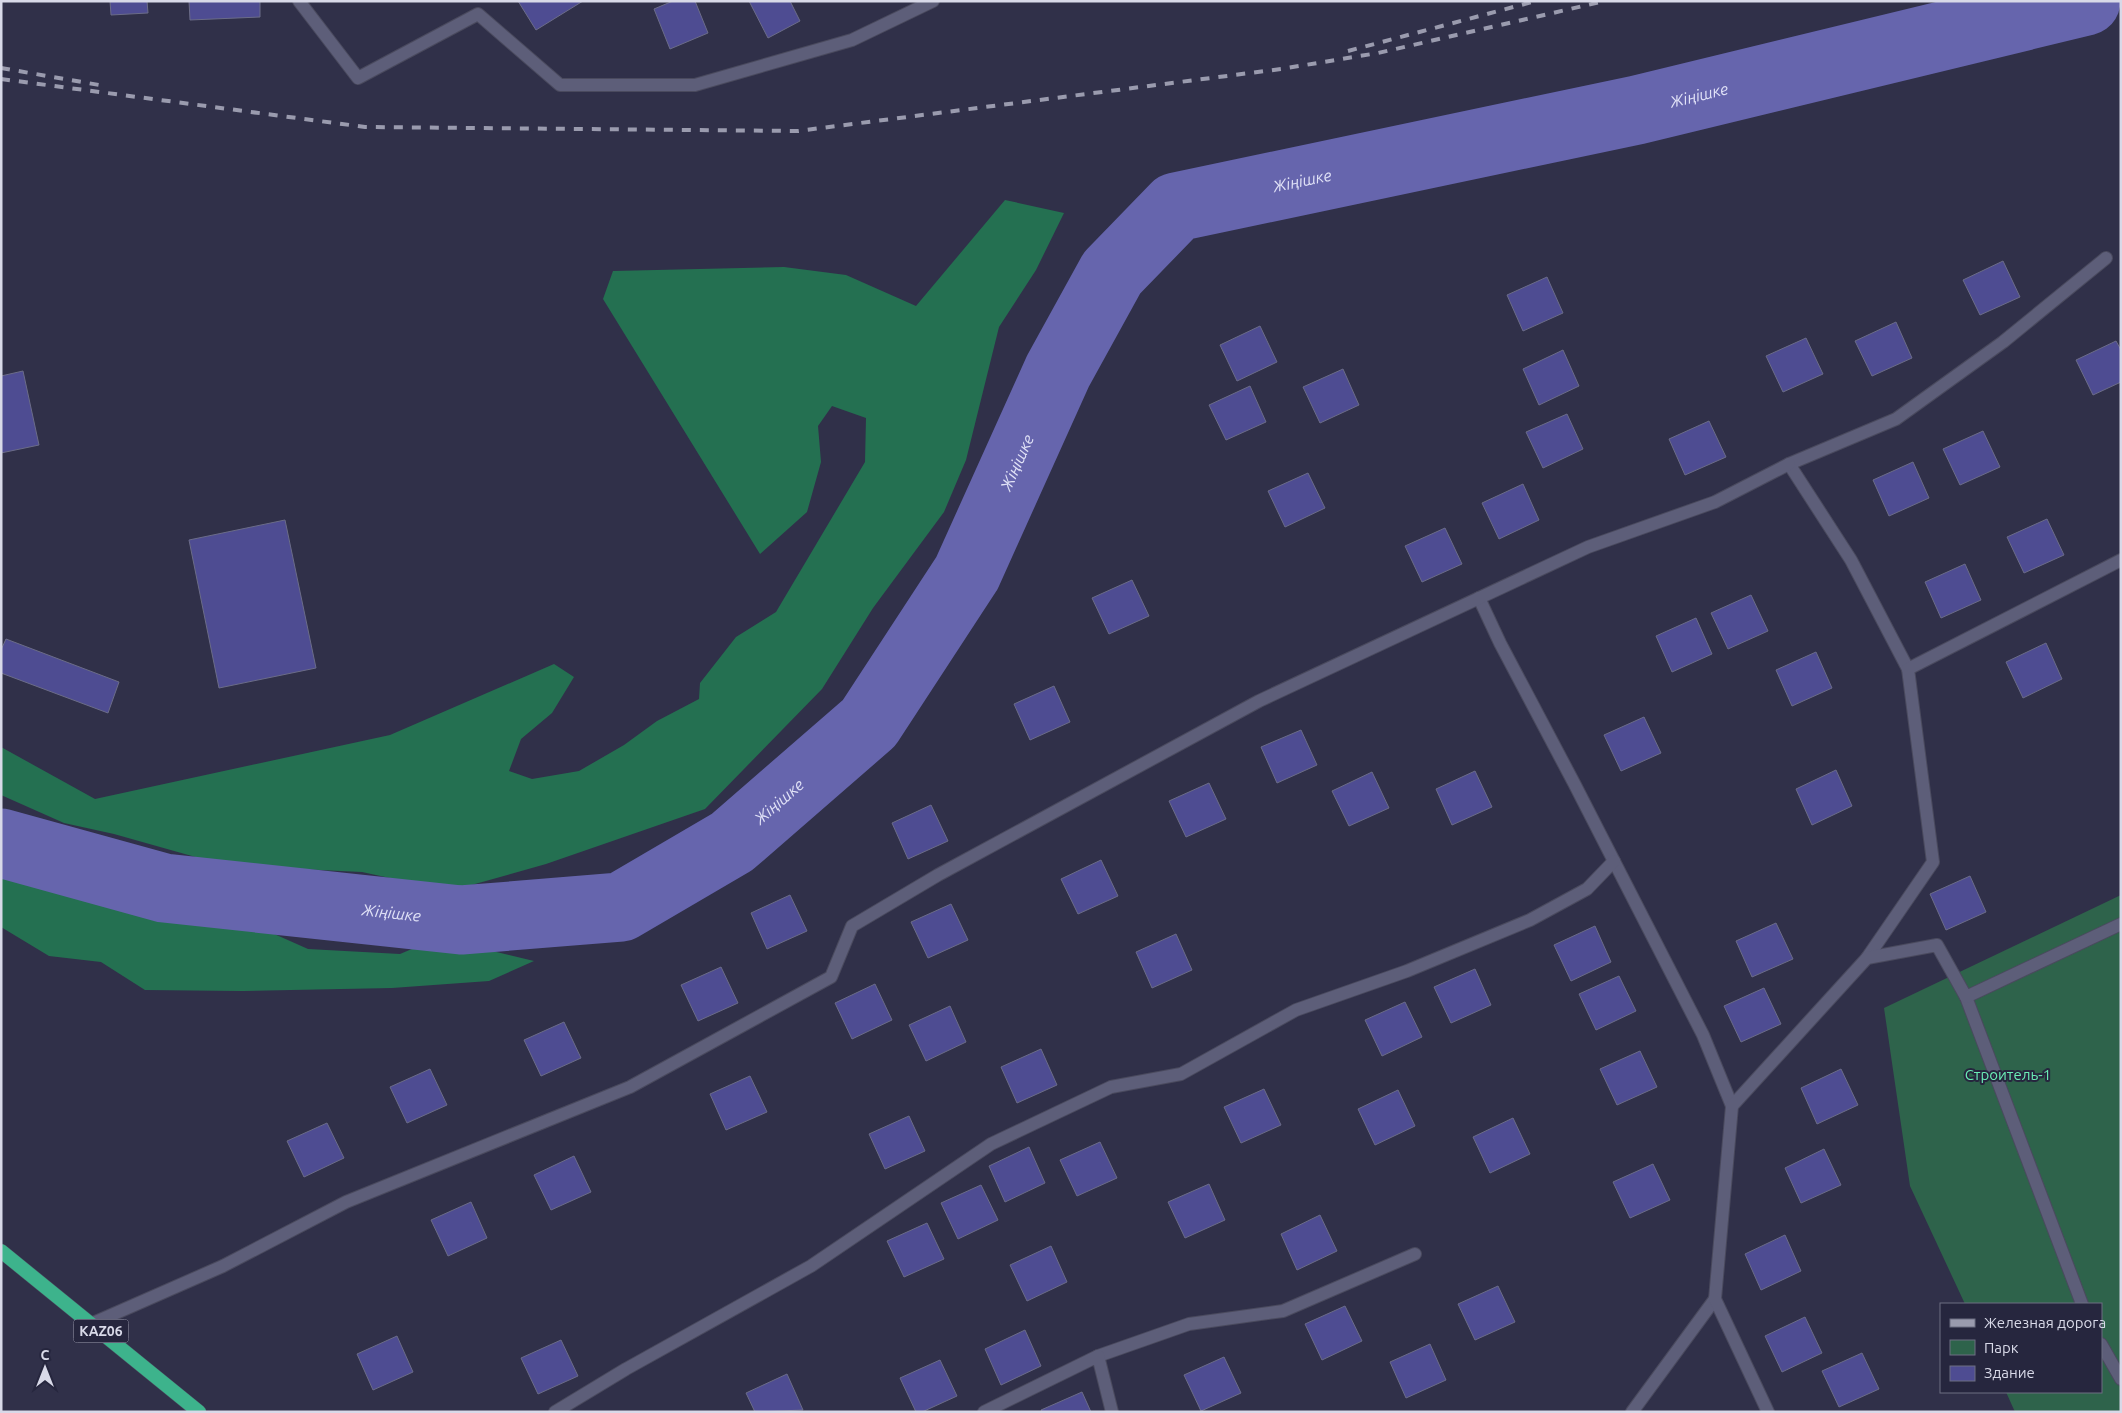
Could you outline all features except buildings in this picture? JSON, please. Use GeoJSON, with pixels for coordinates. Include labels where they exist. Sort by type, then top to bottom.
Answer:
{"type":"FeatureCollection","features":[{"type":"Feature","properties":{"kind":"highway","name":"KАZ06"},"geometry":{"type":"LineString","coordinates":[[1,1251],[200,1412]]}},
{"type":"Feature","properties":{"kind":"lane"},"geometry":{"type":"LineString","coordinates":[[299,1],[358,78],[478,14],[560,85],[696,85],[852,40],[933,1]]}},
{"type":"Feature","properties":{"kind":"lane"},"geometry":{"type":"LineString","coordinates":[[92,1324],[223,1266],[346,1202],[630,1087],[831,977],[852,926],[938,875],[1259,701],[1588,547],[1715,502],[1789,464],[1896,419],[2003,342],[2106,258]]}},
{"type":"Feature","properties":{"kind":"lane"},"geometry":{"type":"LineString","coordinates":[[1732,1106],[1867,958],[1933,862],[1908,669],[1851,560],[1789,464]]}},
{"type":"Feature","properties":{"kind":"lane"},"geometry":{"type":"LineString","coordinates":[[1908,669],[2121,560]]}},
{"type":"Feature","properties":{"kind":"lane"},"geometry":{"type":"LineString","coordinates":[[1480,598],[1500,644],[1703,1035],[1732,1106],[1715,1299],[1768,1412]]}},
{"type":"Feature","properties":{"kind":"lane"},"geometry":{"type":"LineString","coordinates":[[555,1412],[626,1369],[811,1266],[992,1144],[1111,1087],[1181,1074],[1296,1010],[1407,971],[1530,920],[1587,890],[1614,861]]}},
{"type":"Feature","properties":{"kind":"lane"},"geometry":{"type":"LineString","coordinates":[[1966,997],[2121,924]]}},
{"type":"Feature","properties":{"kind":"lane"},"geometry":{"type":"LineString","coordinates":[[1867,958],[1937,945],[1966,997],[2082,1303]]}},
{"type":"Feature","properties":{"kind":"lane"},"geometry":{"type":"LineString","coordinates":[[984,1412],[1098,1356],[1189,1324],[1283,1311],[1415,1254]]}},
{"type":"Feature","properties":{"kind":"lane"},"geometry":{"type":"LineString","coordinates":[[1632,1412],[1715,1299]]}},
{"type":"Feature","properties":{"kind":"lane"},"geometry":{"type":"LineString","coordinates":[[2102,1346],[2121,1379]]}},
{"type":"Feature","properties":{"kind":"lane"},"geometry":{"type":"LineString","coordinates":[[1098,1356],[1112,1412]]}},
{"type":"Feature","properties":{"kind":"green space"},"geometry":{"type":"Polygon","coordinates":[[[1005,200],[1064,213],[1036,270],[999,327],[966,460],[944,512],[873,608],[822,689],[705,809],[546,864],[450,891],[362,872],[257,867],[199,858],[114,834],[64,823],[1,795],[1,747],[95,799],[390,735],[554,664],[574,677],[552,713],[521,739],[509,771],[532,779],[579,771],[624,745],[657,721],[699,699],[700,683],[736,637],[776,612],[865,462],[866,418],[832,406],[818,426],[821,462],[807,512],[760,554],[603,299],[613,271],[784,267],[846,275],[916,306],[1005,200]]]}},
{"type":"Feature","properties":{"kind":"green space"},"geometry":{"type":"Polygon","coordinates":[[[1,869],[59,885],[109,907],[177,919],[263,929],[308,949],[400,954],[438,938],[534,961],[489,981],[392,988],[243,991],[145,990],[101,962],[49,956],[1,927],[1,869]]]}},
{"type":"Feature","properties":{"kind":"green space","name":"Строитель-1"},"geometry":{"type":"Polygon","coordinates":[[[2121,895],[2121,1412],[2015,1412],[2006,1393],[2102,1393],[2102,1303],[1965,1303],[1910,1186],[1884,1008],[2121,895]]]}},
{"type":"Feature","properties":{"kind":"waterway","name":"Жіңішке"},"geometry":{"type":"LineString","coordinates":[[1,843],[164,888],[461,920],[621,907],[732,842],[869,723],[967,573],[1058,371],[1112,273],[1176,207],[1637,110],[2086,1]]}},
{"type":"Feature","properties":{"kind":"railway"},"geometry":{"type":"LineString","coordinates":[[1348,51],[1536,1]]}},
{"type":"Feature","properties":{"kind":"railway"},"geometry":{"type":"LineString","coordinates":[[1,79],[365,127],[798,131],[1281,69],[1378,53],[1605,1]]}},
{"type":"Feature","properties":{"kind":"railway"},"geometry":{"type":"LineString","coordinates":[[1,68],[105,86]]}}]}
